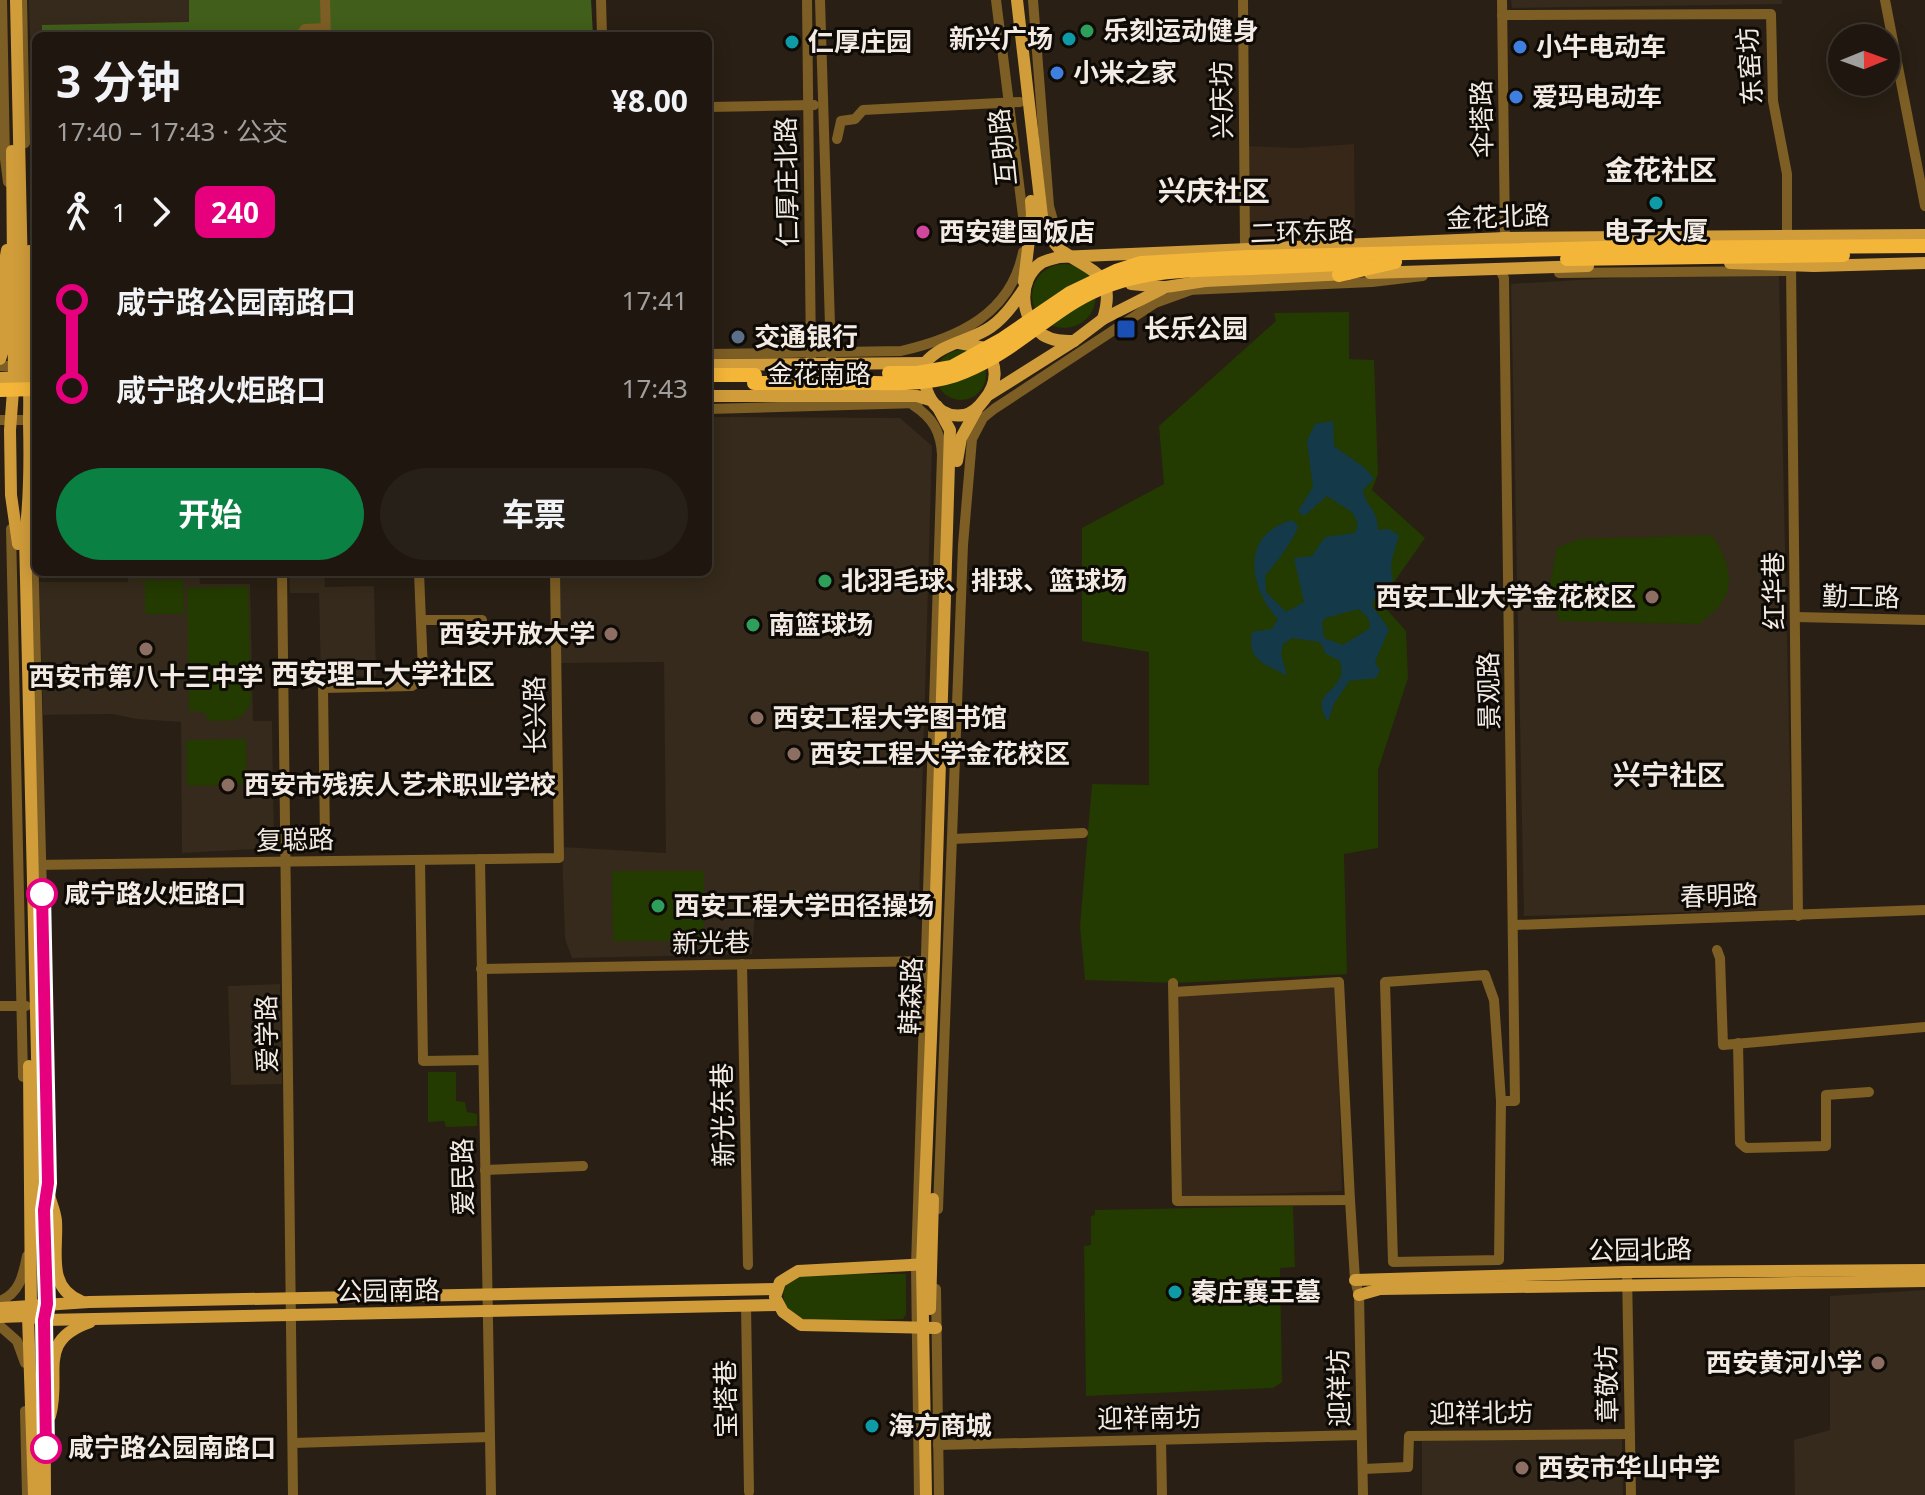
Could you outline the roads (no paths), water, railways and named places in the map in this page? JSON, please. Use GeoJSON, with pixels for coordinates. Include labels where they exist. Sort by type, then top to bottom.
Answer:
{"type":"FeatureCollection","features":[{"type":"Feature","properties":{"kind":"highway"},"geometry":{"type":"LineString","coordinates":[[1787,235],[1817,250]]}},
{"type":"Feature","properties":{"kind":"highway"},"geometry":{"type":"LineString","coordinates":[[1331,246],[1395,258]]}},
{"type":"Feature","properties":{"kind":"highway","name":"二环东路"},"geometry":{"type":"LineString","coordinates":[[1395,258],[1925,246]]}},
{"type":"Feature","properties":{"kind":"highway","name":"二环东路"},"geometry":{"type":"LineString","coordinates":[[712,385],[753,390],[912,383],[944,378],[967,371],[1009,348],[1074,302],[1100,288],[1156,272],[1248,258],[1760,257],[1817,250],[1925,255]]}},
{"type":"Feature","properties":{"kind":"highway"},"geometry":{"type":"LineString","coordinates":[[1760,257],[1791,265]]}},
{"type":"Feature","properties":{"kind":"highway"},"geometry":{"type":"LineString","coordinates":[[1339,275],[1395,258]]}},
{"type":"Feature","properties":{"kind":"highway"},"geometry":{"type":"LineString","coordinates":[[28,373],[5,407],[32,411]]}},
{"type":"Feature","properties":{"kind":"highway","name":"二环东路"},"geometry":{"type":"LineString","coordinates":[[712,376],[753,390]]}},
{"type":"Feature","properties":{"kind":"main road"},"geometry":{"type":"LineString","coordinates":[[9,0],[22,221],[32,264]]}},
{"type":"Feature","properties":{"kind":"main road"},"geometry":{"type":"LineString","coordinates":[[16,0],[11,47],[11,232],[32,403]]}},
{"type":"Feature","properties":{"kind":"main road","name":"互助路"},"geometry":{"type":"LineString","coordinates":[[1009,0],[1014,102],[1032,214],[1024,289]]}},
{"type":"Feature","properties":{"kind":"main road","name":"互助路"},"geometry":{"type":"LineString","coordinates":[[1017,0],[1039,211],[1043,225],[1067,254]]}},
{"type":"Feature","properties":{"kind":"main road"},"geometry":{"type":"LineString","coordinates":[[1022,50],[1037,48]]}},
{"type":"Feature","properties":{"kind":"main road"},"geometry":{"type":"LineString","coordinates":[[0,359],[3,350],[4,262],[11,232]]}},
{"type":"Feature","properties":{"kind":"main road","name":"金花北路"},"geometry":{"type":"LineString","coordinates":[[1067,254],[1155,252],[1248,258],[1331,246],[1505,238],[1925,235]]}},
{"type":"Feature","properties":{"kind":"main road"},"geometry":{"type":"LineString","coordinates":[[1155,252],[1130,262],[1126,269],[1127,278],[1135,285],[1166,287]]}},
{"type":"Feature","properties":{"kind":"main road"},"geometry":{"type":"LineString","coordinates":[[959,343],[979,346],[990,356],[995,378],[980,413],[951,414],[933,403],[924,380],[925,363],[947,346],[978,334],[1000,319],[1042,263],[1067,254],[1090,266],[1100,277],[1106,290],[1107,305],[1103,319],[990,394]]}},
{"type":"Feature","properties":{"kind":"main road","name":"金花北路"},"geometry":{"type":"LineString","coordinates":[[1103,319],[1166,287],[1205,281],[1724,263],[1925,263]]}},
{"type":"Feature","properties":{"kind":"main road"},"geometry":{"type":"LineString","coordinates":[[32,289],[28,373],[5,407],[11,495],[18,538],[29,1006],[29,1350],[34,1495]]}},
{"type":"Feature","properties":{"kind":"main road"},"geometry":{"type":"LineString","coordinates":[[1024,289],[1026,309],[1032,324],[1044,335],[1058,341],[1074,341]]}},
{"type":"Feature","properties":{"kind":"main road","name":"金花南路"},"geometry":{"type":"LineString","coordinates":[[712,365],[811,358],[925,363]]}},
{"type":"Feature","properties":{"kind":"main road"},"geometry":{"type":"LineString","coordinates":[[0,378],[28,373]]}},
{"type":"Feature","properties":{"kind":"main road","name":"金花南路"},"geometry":{"type":"LineString","coordinates":[[712,395],[753,390],[917,396],[933,403]]}},
{"type":"Feature","properties":{"kind":"main road","name":"韩森路"},"geometry":{"type":"LineString","coordinates":[[926,1495],[926,1264],[950,430],[933,403]]}},
{"type":"Feature","properties":{"kind":"main road","name":"韩森路"},"geometry":{"type":"LineString","coordinates":[[934,961],[958,447],[980,413]]}},
{"type":"Feature","properties":{"kind":"main road"},"geometry":{"type":"LineString","coordinates":[[32,440],[25,536],[37,864],[29,1006],[44,1210],[47,1491]]}},
{"type":"Feature","properties":{"kind":"main road"},"geometry":{"type":"LineString","coordinates":[[48,1183],[55,1215],[57,1280],[74,1298],[89,1302]]}},
{"type":"Feature","properties":{"kind":"main road"},"geometry":{"type":"LineString","coordinates":[[926,1264],[798,1271],[788,1275],[775,1297],[783,1312],[801,1325],[926,1328]]}},
{"type":"Feature","properties":{"kind":"main road","name":"公园北路"},"geometry":{"type":"LineString","coordinates":[[1359,1295],[1380,1289],[1627,1278],[1925,1270]]}},
{"type":"Feature","properties":{"kind":"main road","name":"公园北路"},"geometry":{"type":"LineString","coordinates":[[1355,1280],[1627,1278],[1925,1281]]}},
{"type":"Feature","properties":{"kind":"main road","name":"公园南路"},"geometry":{"type":"LineString","coordinates":[[0,1317],[30,1312],[47,1304],[89,1302],[777,1289]]}},
{"type":"Feature","properties":{"kind":"main road","name":"公园南路"},"geometry":{"type":"LineString","coordinates":[[0,1308],[30,1312],[44,1320],[778,1305]]}},
{"type":"Feature","properties":{"kind":"main road"},"geometry":{"type":"LineString","coordinates":[[46,1435],[54,1403],[54,1355],[57,1344],[71,1330],[102,1318]]}},
{"type":"Feature","properties":{"kind":"main road","name":"韩森路"},"geometry":{"type":"LineString","coordinates":[[926,1328],[933,1495]]}},
{"type":"Feature","properties":{"kind":"street"},"geometry":{"type":"LineString","coordinates":[[2,0],[11,47]]}},
{"type":"Feature","properties":{"kind":"street"},"geometry":{"type":"LineString","coordinates":[[11,47],[22,0]]}},
{"type":"Feature","properties":{"kind":"street"},"geometry":{"type":"LineString","coordinates":[[303,32],[305,29],[325,32],[325,0]]}},
{"type":"Feature","properties":{"kind":"street"},"geometry":{"type":"LineString","coordinates":[[601,0],[602,32]]}},
{"type":"Feature","properties":{"kind":"street","name":"仁厚庄北路"},"geometry":{"type":"LineString","coordinates":[[807,0],[811,358]]}},
{"type":"Feature","properties":{"kind":"street","name":"仁厚庄北路"},"geometry":{"type":"LineString","coordinates":[[820,0],[831,358]]}},
{"type":"Feature","properties":{"kind":"street"},"geometry":{"type":"LineString","coordinates":[[996,0],[1014,102],[1025,238],[1029,252]]}},
{"type":"Feature","properties":{"kind":"street"},"geometry":{"type":"LineString","coordinates":[[1033,0],[1049,206],[1067,254]]}},
{"type":"Feature","properties":{"kind":"street","name":"兴庆坊"},"geometry":{"type":"LineString","coordinates":[[1243,0],[1248,258]]}},
{"type":"Feature","properties":{"kind":"street","name":"伞塔路"},"geometry":{"type":"LineString","coordinates":[[1502,0],[1505,238]]}},
{"type":"Feature","properties":{"kind":"street"},"geometry":{"type":"LineString","coordinates":[[1885,0],[1925,206]]}},
{"type":"Feature","properties":{"kind":"street","name":"东窑坊"},"geometry":{"type":"LineString","coordinates":[[1502,15],[1771,14],[1773,101],[1787,174],[1787,235]]}},
{"type":"Feature","properties":{"kind":"street"},"geometry":{"type":"LineString","coordinates":[[11,47],[32,47]]}},
{"type":"Feature","properties":{"kind":"street"},"geometry":{"type":"LineString","coordinates":[[837,139],[841,121],[855,119],[863,110],[1014,102]]}},
{"type":"Feature","properties":{"kind":"street"},"geometry":{"type":"LineString","coordinates":[[712,107],[822,105]]}},
{"type":"Feature","properties":{"kind":"street"},"geometry":{"type":"LineString","coordinates":[[831,358],[901,351],[936,341],[980,320],[1006,296],[1016,278],[1025,238]]}},
{"type":"Feature","properties":{"kind":"street","name":"红华巷"},"geometry":{"type":"LineString","coordinates":[[1791,265],[1798,916]]}},
{"type":"Feature","properties":{"kind":"street"},"geometry":{"type":"LineString","coordinates":[[1166,287],[1191,290],[1372,282],[1500,270]]}},
{"type":"Feature","properties":{"kind":"street","name":"景观路"},"geometry":{"type":"LineString","coordinates":[[1500,270],[1505,294],[1515,925],[1515,1101],[1501,1101]]}},
{"type":"Feature","properties":{"kind":"street"},"geometry":{"type":"LineString","coordinates":[[926,1264],[952,839],[963,545],[970,452],[980,413],[1155,303],[1191,290]]}},
{"type":"Feature","properties":{"kind":"street"},"geometry":{"type":"LineString","coordinates":[[712,354],[811,358]]}},
{"type":"Feature","properties":{"kind":"street"},"geometry":{"type":"LineString","coordinates":[[0,366],[28,373]]}},
{"type":"Feature","properties":{"kind":"street"},"geometry":{"type":"LineString","coordinates":[[712,407],[753,390],[913,405],[933,403],[942,455],[934,961]]}},
{"type":"Feature","properties":{"kind":"street"},"geometry":{"type":"LineString","coordinates":[[913,405],[923,411],[938,431]]}},
{"type":"Feature","properties":{"kind":"street"},"geometry":{"type":"LineString","coordinates":[[5,407],[32,411]]}},
{"type":"Feature","properties":{"kind":"street","name":"爱学路"},"geometry":{"type":"LineString","coordinates":[[282,576],[293,1495]]}},
{"type":"Feature","properties":{"kind":"street"},"geometry":{"type":"LineString","coordinates":[[325,841],[323,688],[412,686],[419,681],[423,672],[419,576]]}},
{"type":"Feature","properties":{"kind":"street","name":"长兴路"},"geometry":{"type":"LineString","coordinates":[[555,576],[559,858]]}},
{"type":"Feature","properties":{"kind":"street","name":"勤工路"},"geometry":{"type":"LineString","coordinates":[[1796,617],[1925,620]]}},
{"type":"Feature","properties":{"kind":"street"},"geometry":{"type":"LineString","coordinates":[[422,620],[482,620]]}},
{"type":"Feature","properties":{"kind":"street"},"geometry":{"type":"LineString","coordinates":[[952,839],[1083,833]]}},
{"type":"Feature","properties":{"kind":"street","name":"复聪路"},"geometry":{"type":"LineString","coordinates":[[37,864],[559,858]]}},
{"type":"Feature","properties":{"kind":"street","name":"爱民路"},"geometry":{"type":"LineString","coordinates":[[480,859],[491,1495]]}},
{"type":"Feature","properties":{"kind":"street"},"geometry":{"type":"LineString","coordinates":[[420,860],[423,1061],[483,1060]]}},
{"type":"Feature","properties":{"kind":"street"},"geometry":{"type":"LineString","coordinates":[[37,864],[48,1183],[44,1210]]}},
{"type":"Feature","properties":{"kind":"street","name":"春明路"},"geometry":{"type":"LineString","coordinates":[[1515,925],[1925,910]]}},
{"type":"Feature","properties":{"kind":"street"},"geometry":{"type":"LineString","coordinates":[[1717,950],[1720,958],[1723,1045],[1925,1027]]}},
{"type":"Feature","properties":{"kind":"street","name":"新光巷"},"geometry":{"type":"LineString","coordinates":[[481,969],[934,961]]}},
{"type":"Feature","properties":{"kind":"street","name":"新光东巷"},"geometry":{"type":"LineString","coordinates":[[742,964],[748,1265]]}},
{"type":"Feature","properties":{"kind":"street"},"geometry":{"type":"LineString","coordinates":[[1485,975],[1494,1000],[1501,1101],[1499,1260],[1393,1262],[1385,982],[1485,975]]}},
{"type":"Feature","properties":{"kind":"street","name":"迎祥坊"},"geometry":{"type":"LineString","coordinates":[[1350,1200],[1177,1201],[1174,987],[1339,982],[1355,1280],[1359,1295],[1363,1495]]}},
{"type":"Feature","properties":{"kind":"street"},"geometry":{"type":"LineString","coordinates":[[0,1006],[29,1006]]}},
{"type":"Feature","properties":{"kind":"street"},"geometry":{"type":"LineString","coordinates":[[1738,1043],[1740,1143],[1746,1148],[1826,1146],[1826,1095],[1869,1092]]}},
{"type":"Feature","properties":{"kind":"street"},"geometry":{"type":"LineString","coordinates":[[485,1170],[583,1166]]}},
{"type":"Feature","properties":{"kind":"street"},"geometry":{"type":"LineString","coordinates":[[0,1301],[11,1295],[20,1284],[29,1240]]}},
{"type":"Feature","properties":{"kind":"street","name":"章敬坊"},"geometry":{"type":"LineString","coordinates":[[1627,1278],[1631,1495]]}},
{"type":"Feature","properties":{"kind":"street","name":"宝塔巷"},"geometry":{"type":"LineString","coordinates":[[746,1305],[749,1492]]}},
{"type":"Feature","properties":{"kind":"street"},"geometry":{"type":"LineString","coordinates":[[0,1326],[17,1341],[25,1363]]}},
{"type":"Feature","properties":{"kind":"street"},"geometry":{"type":"LineString","coordinates":[[926,1328],[938,1445],[939,1495]]}},
{"type":"Feature","properties":{"kind":"street"},"geometry":{"type":"LineString","coordinates":[[919,1495],[926,1328]]}},
{"type":"Feature","properties":{"kind":"street"},"geometry":{"type":"LineString","coordinates":[[27,1495],[25,1363],[29,1350]]}},
{"type":"Feature","properties":{"kind":"street","name":"迎祥北坊"},"geometry":{"type":"LineString","coordinates":[[1363,1469],[1408,1467],[1409,1436],[1630,1434]]}},
{"type":"Feature","properties":{"kind":"street","name":"迎祥南坊"},"geometry":{"type":"LineString","coordinates":[[938,1445],[1361,1435]]}},
{"type":"Feature","properties":{"kind":"street"},"geometry":{"type":"LineString","coordinates":[[293,1443],[490,1437]]}},
{"type":"Feature","properties":{"kind":"street"},"geometry":{"type":"LineString","coordinates":[[1161,1440],[1162,1495]]}},
{"type":"Feature","properties":{"kind":"water"},"geometry":{"type":"Polygon","coordinates":[[[1333,421],[1334,446],[1361,465],[1374,479],[1363,490],[1376,516],[1378,530],[1389,529],[1399,535],[1392,562],[1393,580],[1372,606],[1389,629],[1375,662],[1380,670],[1376,678],[1349,681],[1334,704],[1328,721],[1323,712],[1323,700],[1341,675],[1340,661],[1326,654],[1320,642],[1292,638],[1283,644],[1281,654],[1287,676],[1259,660],[1251,642],[1252,632],[1272,629],[1278,619],[1260,592],[1256,577],[1254,562],[1264,536],[1293,520],[1298,527],[1265,575],[1266,592],[1286,612],[1304,602],[1294,558],[1312,556],[1325,537],[1355,533],[1358,523],[1352,512],[1327,496],[1304,516],[1298,511],[1313,487],[1307,441],[1315,424],[1333,421]],[[1359,609],[1325,618],[1322,623],[1324,638],[1343,645],[1370,628],[1369,619],[1359,609]]]}},
{"type":"Feature","properties":{"kind":"place","name":"乐刻运动健身"},"geometry":{"type":"Point","coordinates":[1087,31]}},
{"type":"Feature","properties":{"kind":"place","name":"新兴广场"},"geometry":{"type":"Point","coordinates":[1069,39]}},
{"type":"Feature","properties":{"kind":"place","name":"仁厚庄园"},"geometry":{"type":"Point","coordinates":[792,42]}},
{"type":"Feature","properties":{"kind":"place","name":"小牛电动车"},"geometry":{"type":"Point","coordinates":[1520,47]}},
{"type":"Feature","properties":{"kind":"place","name":"小米之家"},"geometry":{"type":"Point","coordinates":[1057,73]}},
{"type":"Feature","properties":{"kind":"place","name":"爱玛电动车"},"geometry":{"type":"Point","coordinates":[1516,97]}},
{"type":"Feature","properties":{"kind":"place","name":"电子大厦"},"geometry":{"type":"Point","coordinates":[1656,203]}},
{"type":"Feature","properties":{"kind":"place","name":"西安建国饭店"},"geometry":{"type":"Point","coordinates":[923,232]}},
{"type":"Feature","properties":{"kind":"place","name":"长乐公园"},"geometry":{"type":"Point","coordinates":[1126,329]}},
{"type":"Feature","properties":{"kind":"place","name":"交通银行"},"geometry":{"type":"Point","coordinates":[738,337]}},
{"type":"Feature","properties":{"kind":"place","name":"北羽毛球、排球、篮球场"},"geometry":{"type":"Point","coordinates":[825,581]}},
{"type":"Feature","properties":{"kind":"place","name":"西安工业大学金花校区"},"geometry":{"type":"Point","coordinates":[1652,597]}},
{"type":"Feature","properties":{"kind":"place","name":"南篮球场"},"geometry":{"type":"Point","coordinates":[753,625]}},
{"type":"Feature","properties":{"kind":"place","name":"西安开放大学"},"geometry":{"type":"Point","coordinates":[611,634]}},
{"type":"Feature","properties":{"kind":"place","name":"西安市第八十三中学"},"geometry":{"type":"Point","coordinates":[146,649]}},
{"type":"Feature","properties":{"kind":"place","name":"西安工程大学图书馆"},"geometry":{"type":"Point","coordinates":[757,718]}},
{"type":"Feature","properties":{"kind":"place","name":"西安工程大学金花校区"},"geometry":{"type":"Point","coordinates":[794,754]}},
{"type":"Feature","properties":{"kind":"place","name":"西安市残疾人艺术职业学校"},"geometry":{"type":"Point","coordinates":[228,785]}},
{"type":"Feature","properties":{"kind":"place","name":"咸宁路火炬路口"},"geometry":{"type":"Point","coordinates":[42,894]}},
{"type":"Feature","properties":{"kind":"place","name":"西安工程大学田径操场"},"geometry":{"type":"Point","coordinates":[658,906]}},
{"type":"Feature","properties":{"kind":"place","name":"秦庄襄王墓"},"geometry":{"type":"Point","coordinates":[1175,1292]}},
{"type":"Feature","properties":{"kind":"place","name":"西安黄河小学"},"geometry":{"type":"Point","coordinates":[1878,1363]}},
{"type":"Feature","properties":{"kind":"place","name":"海方商城"},"geometry":{"type":"Point","coordinates":[872,1426]}},
{"type":"Feature","properties":{"kind":"place","name":"咸宁路公园南路口"},"geometry":{"type":"Point","coordinates":[46,1448]}},
{"type":"Feature","properties":{"kind":"place","name":"西安市华山中学"},"geometry":{"type":"Point","coordinates":[1522,1468]}},
{"type":"Feature","properties":{"kind":"district","name":"金花社区"},"geometry":{"type":"Point","coordinates":[1661,170]}},
{"type":"Feature","properties":{"kind":"district","name":"兴庆社区"},"geometry":{"type":"Point","coordinates":[1214,191]}},
{"type":"Feature","properties":{"kind":"district","name":"西安理工大学社区"},"geometry":{"type":"Point","coordinates":[383,674]}},
{"type":"Feature","properties":{"kind":"district","name":"兴宁社区"},"geometry":{"type":"Point","coordinates":[1669,775]}}]}
